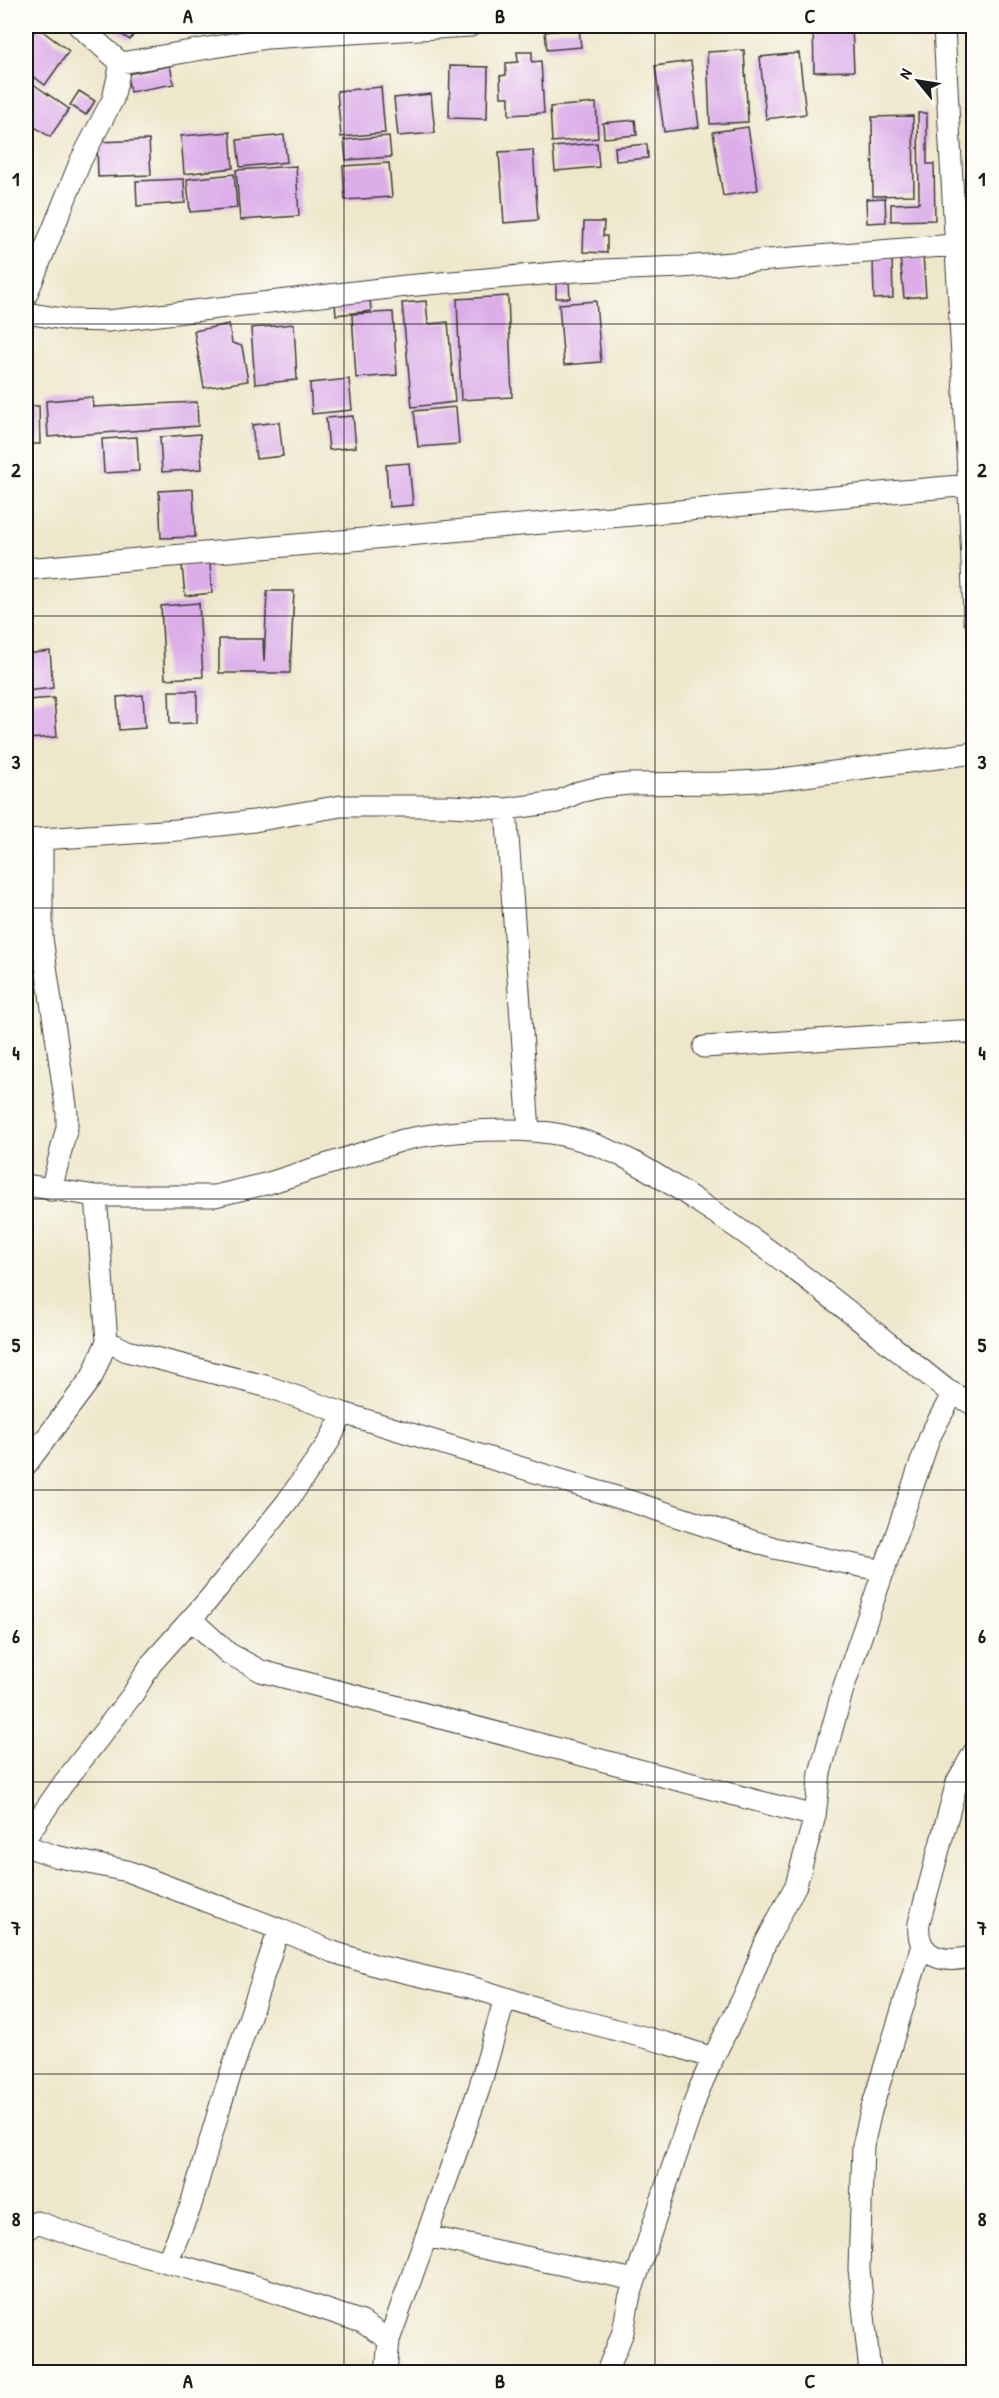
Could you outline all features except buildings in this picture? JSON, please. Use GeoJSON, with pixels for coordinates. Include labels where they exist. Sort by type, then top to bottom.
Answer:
{"type":"FeatureCollection","features":[{"type":"Feature","properties":{"kind":"street"},"geometry":{"type":"LineString","coordinates":[[79,26],[121,63]]}},
{"type":"Feature","properties":{"kind":"street"},"geometry":{"type":"LineString","coordinates":[[121,63],[267,38],[470,26]]}},
{"type":"Feature","properties":{"kind":"street"},"geometry":{"type":"LineString","coordinates":[[944,26],[954,245],[967,336],[974,619]]}},
{"type":"Feature","properties":{"kind":"street"},"geometry":{"type":"LineString","coordinates":[[26,296],[81,160],[113,99],[121,63]]}},
{"type":"Feature","properties":{"kind":"street"},"geometry":{"type":"LineString","coordinates":[[26,313],[69,320],[108,321],[406,286],[577,271],[682,267],[954,245]]}},
{"type":"Feature","properties":{"kind":"street"},"geometry":{"type":"LineString","coordinates":[[26,569],[970,485]]}},
{"type":"Feature","properties":{"kind":"street"},"geometry":{"type":"LineString","coordinates":[[51,1190],[67,1127],[67,1113],[42,938],[34,840],[88,834],[177,830],[341,806],[450,806],[506,809],[557,802],[579,792],[600,787],[629,784],[776,780],[974,753]]}},
{"type":"Feature","properties":{"kind":"street"},"geometry":{"type":"LineString","coordinates":[[506,809],[529,1131]]}},
{"type":"Feature","properties":{"kind":"street"},"geometry":{"type":"LineString","coordinates":[[704,1047],[959,1031],[974,1034]]}},
{"type":"Feature","properties":{"kind":"street"},"geometry":{"type":"LineString","coordinates":[[26,1185],[96,1196],[215,1196],[269,1183],[424,1135],[529,1131],[562,1135],[599,1146],[639,1163],[752,1236],[953,1393],[974,1404]]}},
{"type":"Feature","properties":{"kind":"street"},"geometry":{"type":"LineString","coordinates":[[26,1465],[92,1377],[107,1341],[96,1196]]}},
{"type":"Feature","properties":{"kind":"street"},"geometry":{"type":"LineString","coordinates":[[107,1341],[127,1351],[269,1387],[343,1413],[774,1548],[884,1572]]}},
{"type":"Feature","properties":{"kind":"street"},"geometry":{"type":"LineString","coordinates":[[607,2373],[623,2332],[629,2299],[698,2092],[747,1990],[765,1944],[796,1885],[815,1816],[820,1773],[843,1689],[930,1436],[953,1393]]}},
{"type":"Feature","properties":{"kind":"street"},"geometry":{"type":"LineString","coordinates":[[26,1837],[63,1784],[133,1694],[151,1665],[286,1503],[330,1440],[343,1413]]}},
{"type":"Feature","properties":{"kind":"street"},"geometry":{"type":"LineString","coordinates":[[191,1619],[228,1653],[261,1671],[815,1816]]}},
{"type":"Feature","properties":{"kind":"street"},"geometry":{"type":"LineString","coordinates":[[974,1752],[957,1782],[919,1923],[918,1935],[922,1945],[942,1960],[956,1961],[974,1956]]}},
{"type":"Feature","properties":{"kind":"street"},"geometry":{"type":"LineString","coordinates":[[26,1846],[55,1856],[127,1871],[333,1952],[378,1966],[505,1998],[713,2058]]}},
{"type":"Feature","properties":{"kind":"street"},"geometry":{"type":"LineString","coordinates":[[167,2262],[190,2208],[222,2100],[279,1929]]}},
{"type":"Feature","properties":{"kind":"street"},"geometry":{"type":"LineString","coordinates":[[870,2373],[859,2269],[863,2146],[871,2111],[922,1945]]}},
{"type":"Feature","properties":{"kind":"street"},"geometry":{"type":"LineString","coordinates":[[386,2373],[388,2340],[479,2089],[505,1998]]}},
{"type":"Feature","properties":{"kind":"street"},"geometry":{"type":"LineString","coordinates":[[29,2222],[100,2244],[262,2288],[362,2322],[388,2340]]}},
{"type":"Feature","properties":{"kind":"street"},"geometry":{"type":"LineString","coordinates":[[426,2236],[635,2280]]}}]}
